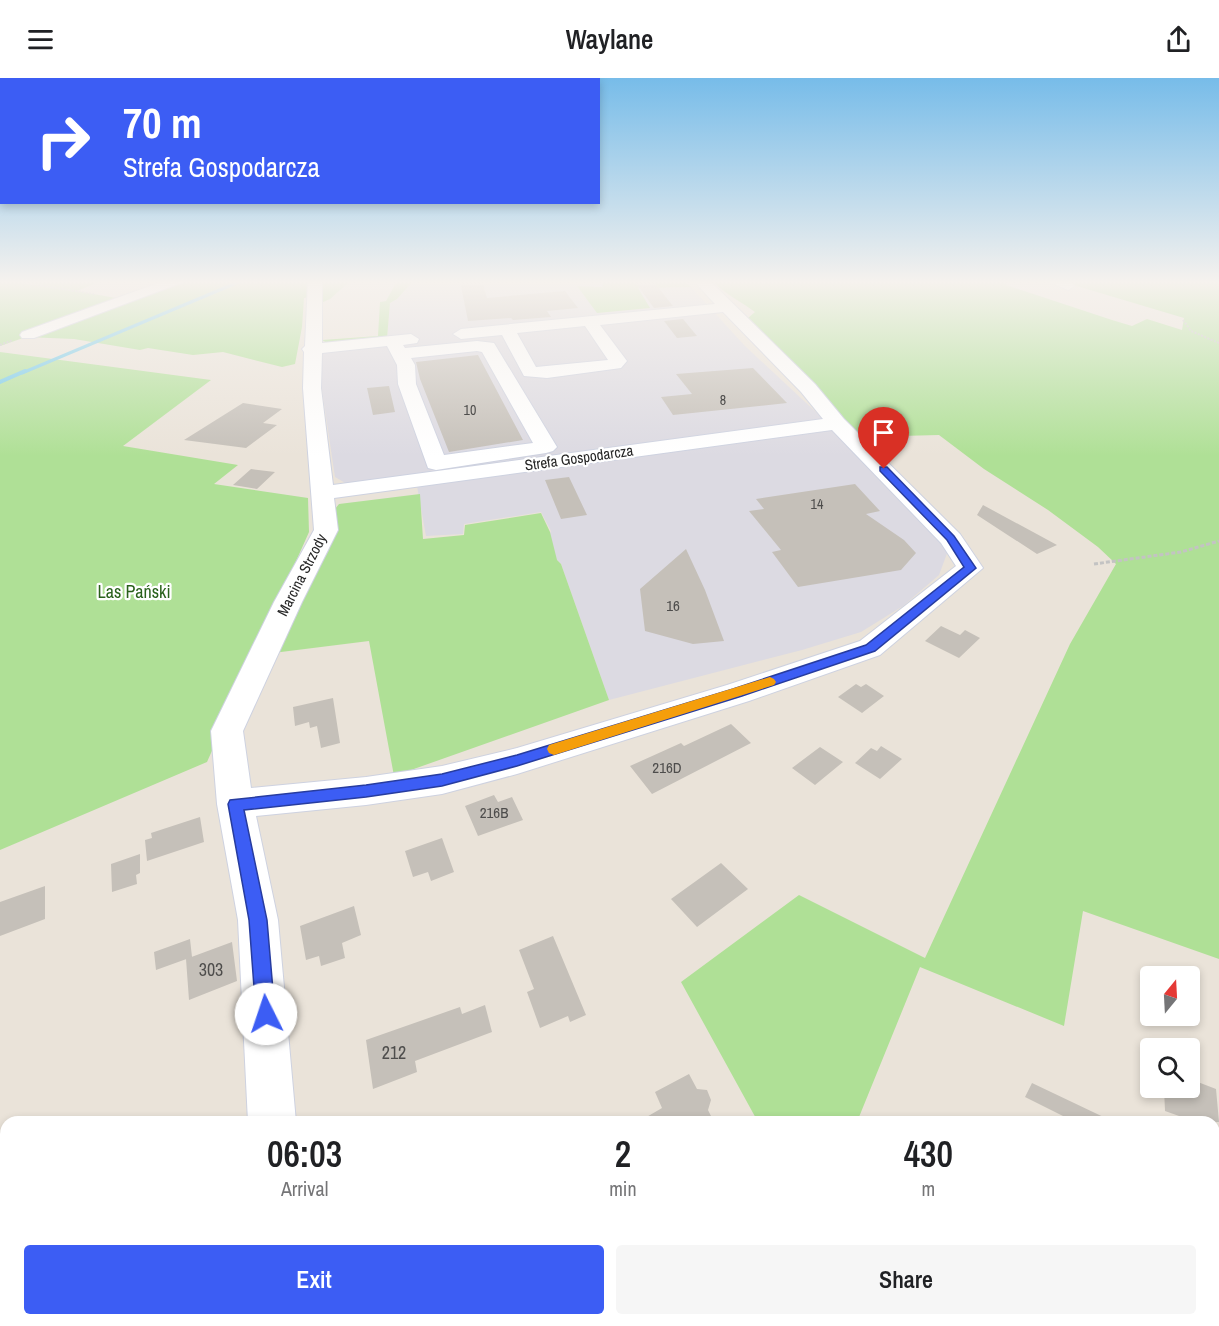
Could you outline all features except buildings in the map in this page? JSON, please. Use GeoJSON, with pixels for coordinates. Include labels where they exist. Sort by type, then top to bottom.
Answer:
{"type":"FeatureCollection","features":[{"type":"Feature","properties":{"kind":"street","name":"Marcina Strzody"},"geometry":{"type":"LineString","coordinates":[[272,1116],[265,993],[258,920],[234,795],[226,731],[288,602],[326,530],[312,388],[312,339]]}},
{"type":"Feature","properties":{"kind":"street"},"geometry":{"type":"LineString","coordinates":[[395,347],[470,339]]}},
{"type":"Feature","properties":{"kind":"street"},"geometry":{"type":"LineString","coordinates":[[513,339],[530,372],[547,373],[615,364],[618,361],[602,339]]}},
{"type":"Feature","properties":{"kind":"street"},"geometry":{"type":"LineString","coordinates":[[234,795],[366,791],[442,780],[517,761],[738,693],[870,648],[970,568],[951,538],[837,423],[808,388],[759,339]]}},
{"type":"Feature","properties":{"kind":"street"},"geometry":{"type":"LineString","coordinates":[[311,350],[395,347],[488,347],[546,447],[436,463],[407,384],[406,365],[395,347]]}},
{"type":"Feature","properties":{"kind":"street","name":"Strefa Gospodarcza"},"geometry":{"type":"LineString","coordinates":[[321,493],[837,423]]}},
{"type":"Feature","properties":{"kind":"path"},"geometry":{"type":"LineString","coordinates":[[1094,564],[1181,552],[1219,541]]}},
{"type":"Feature","properties":{"kind":"shaded area"},"geometry":{"type":"Polygon","coordinates":[[[381,339],[739,339],[849,443],[949,548],[939,575],[903,606],[861,632],[802,650],[609,700],[561,564],[552,555],[548,539],[551,531],[541,512],[464,524],[463,534],[426,536],[415,475],[347,484],[335,477],[317,356],[329,350],[381,339]]]}},
{"type":"Feature","properties":{"kind":"green space"},"geometry":{"type":"Polygon","coordinates":[[[0,339],[20,339],[0,346],[0,339]]]}},
{"type":"Feature","properties":{"kind":"green space"},"geometry":{"type":"Polygon","coordinates":[[[75,339],[300,339],[295,364],[282,367],[223,352],[193,355],[148,348],[140,350],[75,339]]]}},
{"type":"Feature","properties":{"kind":"green space"},"geometry":{"type":"Polygon","coordinates":[[[333,339],[372,339],[327,343],[322,340],[333,339]]]}},
{"type":"Feature","properties":{"kind":"green space"},"geometry":{"type":"Polygon","coordinates":[[[768,339],[1219,339],[1219,959],[1083,911],[1064,1026],[920,967],[859,1116],[755,1116],[681,982],[799,895],[925,958],[1070,644],[1116,564],[1098,547],[1048,510],[984,469],[939,435],[900,436],[868,442],[828,405],[768,339]]]}},
{"type":"Feature","properties":{"kind":"green space","name":"Las Pański"},"geometry":{"type":"Polygon","coordinates":[[[0,352],[211,380],[123,446],[238,465],[214,484],[308,498],[309,532],[207,762],[0,850],[0,352]]]}},
{"type":"Feature","properties":{"kind":"green space"},"geometry":{"type":"Polygon","coordinates":[[[420,494],[423,539],[464,535],[465,525],[541,513],[550,532],[557,560],[561,564],[609,700],[394,776],[369,641],[273,653],[329,550],[336,526],[335,509],[339,504],[420,494]]]}},
{"type":"Feature","properties":{"kind":"waterway"},"geometry":{"type":"LineString","coordinates":[[22,373],[102,339]]}},
{"type":"Feature","properties":{"kind":"waterway"},"geometry":{"type":"LineString","coordinates":[[0,382],[25,371]]}},
{"type":"Feature","properties":{"kind":"slow traffic"},"geometry":{"type":"LineString","coordinates":[[554,749],[770,682]]}},
{"type":"Feature","properties":{"kind":"route"},"geometry":{"type":"LineString","coordinates":[[266,1014],[258,920],[235,804],[366,791],[442,780],[517,761],[738,693],[870,648],[970,568],[951,538],[884,469]]}}]}
